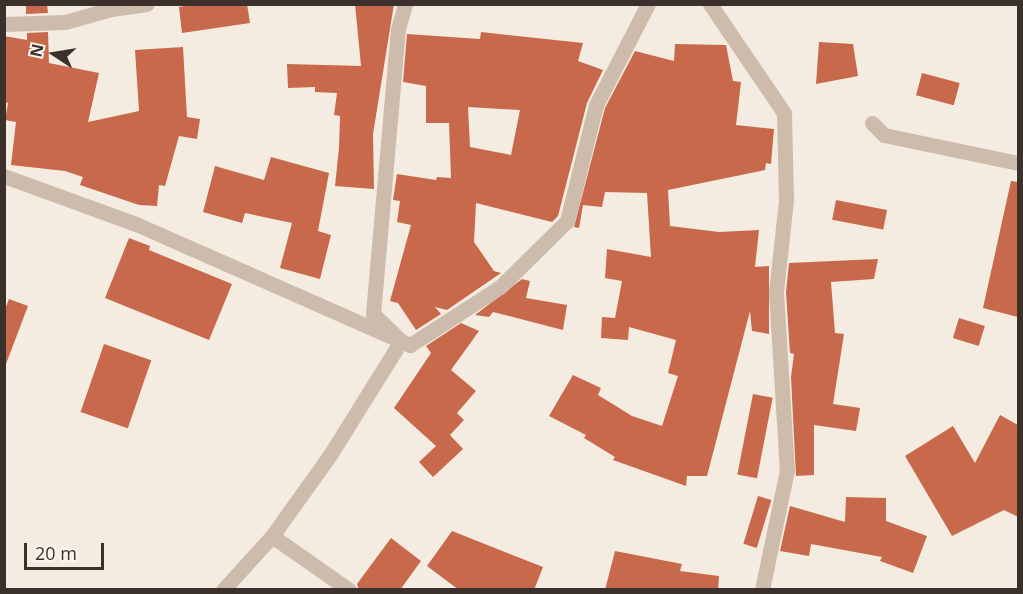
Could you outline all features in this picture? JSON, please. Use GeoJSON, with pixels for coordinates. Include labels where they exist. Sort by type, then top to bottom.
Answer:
{"type":"FeatureCollection","features":[{"type":"Feature","properties":{"kind":"street"},"geometry":{"type":"LineString","coordinates":[[4,24],[66,22],[109,7],[147,4]]}},
{"type":"Feature","properties":{"kind":"street"},"geometry":{"type":"LineString","coordinates":[[401,341],[373,314],[398,30],[405,4]]}},
{"type":"Feature","properties":{"kind":"street"},"geometry":{"type":"LineString","coordinates":[[4,176],[135,224],[410,345],[500,287],[567,221],[596,105],[648,4]]}},
{"type":"Feature","properties":{"kind":"street"},"geometry":{"type":"LineString","coordinates":[[710,4],[784,113],[786,200],[776,292],[788,470],[762,590]]}},
{"type":"Feature","properties":{"kind":"street"},"geometry":{"type":"LineString","coordinates":[[872,123],[884,135],[1018,164]]}},
{"type":"Feature","properties":{"kind":"street"},"geometry":{"type":"LineString","coordinates":[[223,590],[272,536],[330,455],[401,341]]}},
{"type":"Feature","properties":{"kind":"street"},"geometry":{"type":"LineString","coordinates":[[272,536],[349,590]]}},
{"type":"Feature","properties":{"kind":"building"},"geometry":{"type":"Polygon","coordinates":[[[26,4],[47,4],[48,13],[26,14],[26,4]]]}},
{"type":"Feature","properties":{"kind":"building"},"geometry":{"type":"Polygon","coordinates":[[[196,4],[247,4],[250,23],[182,33],[179,7],[196,4]]]}},
{"type":"Feature","properties":{"kind":"building"},"geometry":{"type":"Polygon","coordinates":[[[355,4],[394,4],[373,134],[374,189],[335,186],[340,116],[334,115],[337,93],[315,92],[315,87],[288,88],[287,64],[361,66],[355,4]]]}},
{"type":"Feature","properties":{"kind":"building"},"geometry":{"type":"Polygon","coordinates":[[[48,32],[49,63],[99,73],[88,122],[139,111],[135,50],[183,47],[187,117],[200,119],[197,139],[179,136],[165,186],[159,185],[157,206],[139,205],[80,185],[83,177],[65,171],[11,165],[16,122],[5,120],[8,103],[4,102],[4,36],[27,40],[27,33],[48,32]]]}},
{"type":"Feature","properties":{"kind":"building"},"geometry":{"type":"Polygon","coordinates":[[[481,32],[583,43],[578,61],[603,70],[587,103],[558,216],[552,222],[476,203],[474,242],[494,271],[501,273],[447,310],[435,307],[441,314],[416,330],[398,303],[390,301],[411,225],[397,222],[400,201],[393,200],[397,174],[436,180],[437,177],[451,178],[449,123],[426,123],[426,86],[403,82],[407,34],[480,39],[481,32]],[[468,107],[470,147],[511,155],[520,110],[468,107]]]}},
{"type":"Feature","properties":{"kind":"building"},"geometry":{"type":"Polygon","coordinates":[[[819,42],[853,44],[858,76],[816,84],[819,42]]]}},
{"type":"Feature","properties":{"kind":"building"},"geometry":{"type":"Polygon","coordinates":[[[675,44],[726,45],[733,81],[741,82],[736,125],[774,129],[771,164],[766,163],[765,170],[668,190],[670,226],[719,232],[759,230],[755,267],[769,266],[769,334],[752,331],[750,311],[707,476],[687,476],[686,486],[613,460],[615,457],[584,438],[586,435],[549,416],[573,375],[601,388],[598,395],[632,416],[662,426],[678,376],[668,373],[676,340],[629,327],[628,340],[601,338],[602,317],[615,318],[622,281],[605,278],[607,249],[651,257],[647,193],[605,192],[602,207],[583,205],[579,228],[574,227],[605,108],[635,51],[674,61],[675,44]]]}},
{"type":"Feature","properties":{"kind":"building"},"geometry":{"type":"Polygon","coordinates":[[[922,73],[960,83],[954,105],[916,95],[922,73]]]}},
{"type":"Feature","properties":{"kind":"building"},"geometry":{"type":"Polygon","coordinates":[[[271,157],[329,173],[318,231],[331,235],[320,279],[280,268],[292,223],[245,213],[242,223],[203,212],[215,166],[264,180],[271,157]]]}},
{"type":"Feature","properties":{"kind":"building"},"geometry":{"type":"Polygon","coordinates":[[[1011,181],[1018,182],[1018,317],[983,308],[1011,181]]]}},
{"type":"Feature","properties":{"kind":"building"},"geometry":{"type":"Polygon","coordinates":[[[836,200],[887,210],[883,230],[832,220],[836,200]]]}},
{"type":"Feature","properties":{"kind":"building"},"geometry":{"type":"Polygon","coordinates":[[[129,238],[150,246],[149,250],[232,284],[209,340],[105,298],[129,238]]]}},
{"type":"Feature","properties":{"kind":"building"},"geometry":{"type":"Polygon","coordinates":[[[878,259],[874,279],[831,282],[835,333],[844,334],[833,404],[860,408],[856,431],[814,425],[814,475],[796,476],[791,377],[794,354],[790,353],[786,292],[789,263],[878,259]]]}},
{"type":"Feature","properties":{"kind":"building"},"geometry":{"type":"Polygon","coordinates":[[[522,279],[530,281],[526,298],[567,305],[563,330],[493,312],[489,317],[475,315],[522,279]]]}},
{"type":"Feature","properties":{"kind":"building"},"geometry":{"type":"Polygon","coordinates":[[[9,299],[28,306],[6,364],[4,312],[9,299]]]}},
{"type":"Feature","properties":{"kind":"building"},"geometry":{"type":"Polygon","coordinates":[[[959,318],[985,326],[979,346],[953,338],[959,318]]]}},
{"type":"Feature","properties":{"kind":"building"},"geometry":{"type":"Polygon","coordinates":[[[461,323],[479,331],[451,370],[476,391],[457,413],[464,420],[450,435],[463,449],[433,477],[419,462],[436,446],[394,408],[431,353],[426,346],[461,323]]]}},
{"type":"Feature","properties":{"kind":"building"},"geometry":{"type":"Polygon","coordinates":[[[104,344],[151,360],[128,428],[81,412],[104,344]]]}},
{"type":"Feature","properties":{"kind":"building"},"geometry":{"type":"Polygon","coordinates":[[[753,394],[773,398],[757,478],[737,474],[753,394]]]}},
{"type":"Feature","properties":{"kind":"building"},"geometry":{"type":"Polygon","coordinates":[[[1000,415],[1018,425],[1018,517],[1004,510],[952,536],[905,456],[953,426],[975,463],[1000,415]]]}},
{"type":"Feature","properties":{"kind":"building"},"geometry":{"type":"Polygon","coordinates":[[[758,496],[771,500],[757,548],[743,544],[758,496]]]}},
{"type":"Feature","properties":{"kind":"building"},"geometry":{"type":"Polygon","coordinates":[[[846,497],[886,498],[886,521],[927,536],[913,573],[880,561],[882,557],[811,544],[809,556],[780,551],[790,506],[845,522],[846,497]]]}},
{"type":"Feature","properties":{"kind":"building"},"geometry":{"type":"Polygon","coordinates":[[[452,531],[543,567],[534,590],[459,590],[427,566],[452,531]]]}},
{"type":"Feature","properties":{"kind":"building"},"geometry":{"type":"Polygon","coordinates":[[[391,538],[421,561],[400,590],[359,590],[357,584],[391,538]]]}},
{"type":"Feature","properties":{"kind":"building"},"geometry":{"type":"Polygon","coordinates":[[[615,551],[682,564],[680,571],[719,576],[718,590],[605,590],[615,551]]]}}]}
